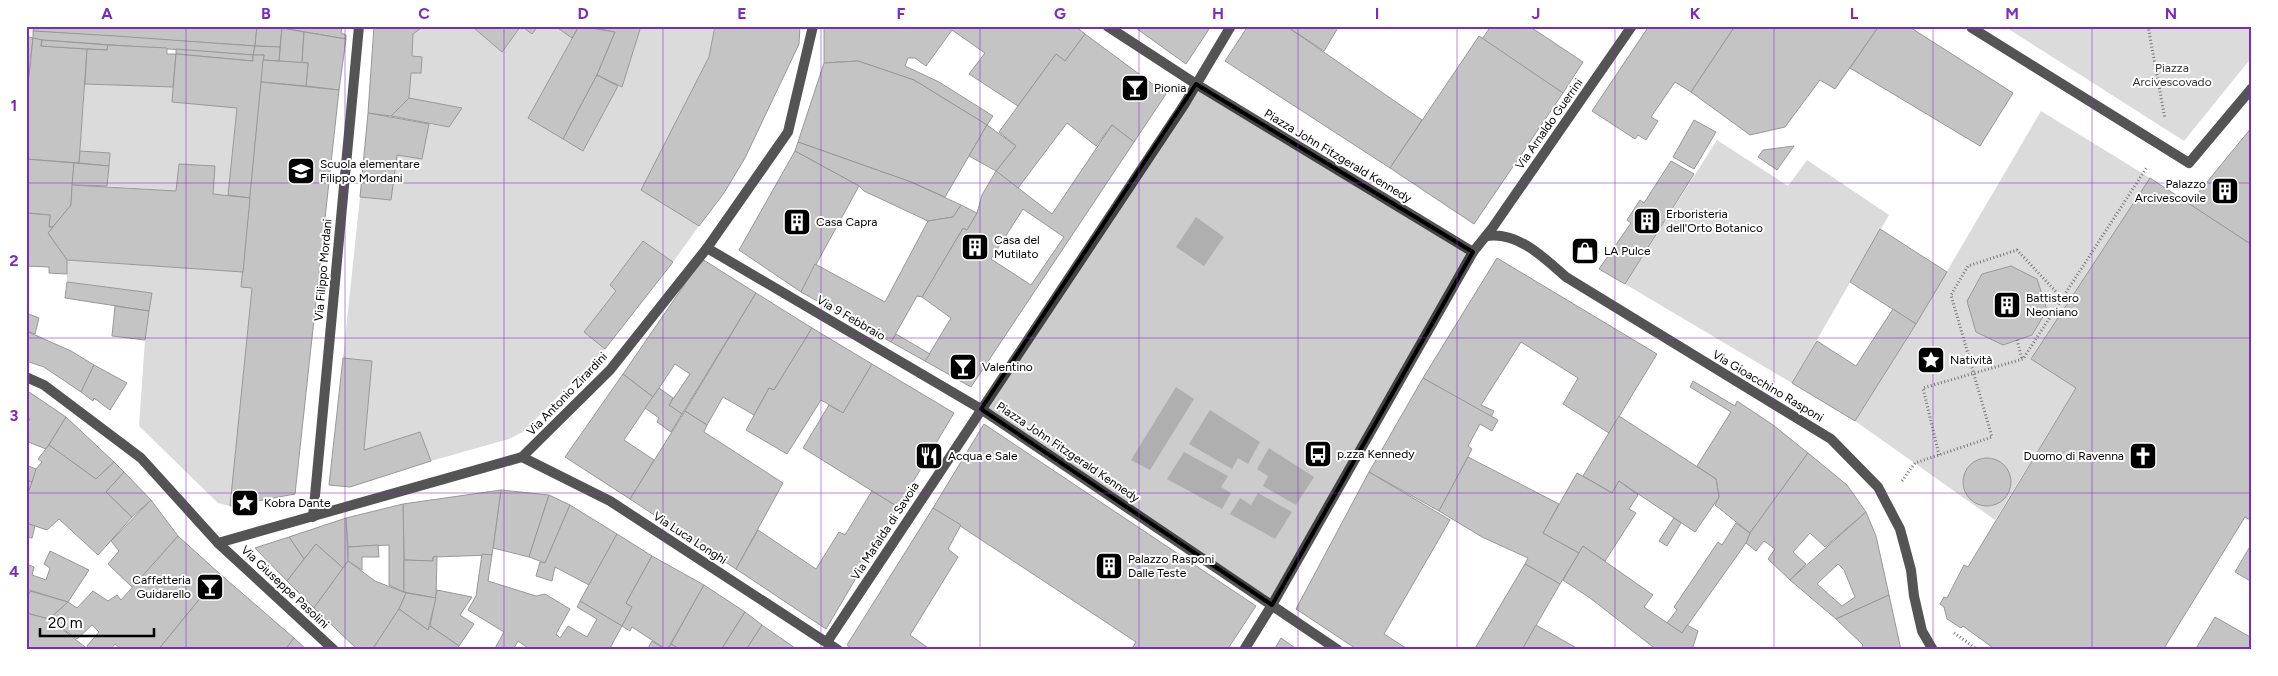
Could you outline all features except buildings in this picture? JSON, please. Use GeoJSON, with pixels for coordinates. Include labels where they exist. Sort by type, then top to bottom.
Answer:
{"type":"FeatureCollection","features":[{"type":"Feature","properties":{"kind":"street","name":"Via Filippo Mordani"},"geometry":{"type":"LineString","coordinates":[[313,516],[359,26]]}},
{"type":"Feature","properties":{"kind":"street","name":"Via Antonio Zirardini"},"geometry":{"type":"LineString","coordinates":[[218,543],[522,458],[610,370],[707,248],[788,132],[813,26]]}},
{"type":"Feature","properties":{"kind":"street"},"geometry":{"type":"LineString","coordinates":[[1107,26],[1196,84],[1231,26]]}},
{"type":"Feature","properties":{"kind":"street","name":"Via Arnaldo Guerrini"},"geometry":{"type":"LineString","coordinates":[[1487,236],[1632,26]]}},
{"type":"Feature","properties":{"kind":"street"},"geometry":{"type":"LineString","coordinates":[[1971,27],[2189,163],[2252,88]]}},
{"type":"Feature","properties":{"kind":"street","name":"Piazza John Fitzgerald Kennedy"},"geometry":{"type":"LineString","coordinates":[[1338,650],[982,409],[1196,84],[1473,252]]}},
{"type":"Feature","properties":{"kind":"street","name":"Via Gioacchino Rasponi"},"geometry":{"type":"LineString","coordinates":[[1487,236],[1498,234],[1511,237],[1528,247],[1566,277],[1831,438],[1878,487],[1900,528],[1911,570],[1914,596],[1922,631],[1932,650]]}},
{"type":"Feature","properties":{"kind":"street"},"geometry":{"type":"LineString","coordinates":[[1244,650],[1272,605],[1473,252],[1487,236]]}},
{"type":"Feature","properties":{"kind":"street","name":"Via 9 Febbraio"},"geometry":{"type":"LineString","coordinates":[[707,248],[982,409]]}},
{"type":"Feature","properties":{"kind":"street","name":"Via Giuseppe Pasolini"},"geometry":{"type":"LineString","coordinates":[[26,377],[44,385],[141,458],[218,543],[334,650]]}},
{"type":"Feature","properties":{"kind":"street","name":"Via Mafalda di Savoia"},"geometry":{"type":"LineString","coordinates":[[827,642],[982,409]]}},
{"type":"Feature","properties":{"kind":"street","name":"Via Luca Longhi"},"geometry":{"type":"LineString","coordinates":[[522,458],[610,500],[838,650]]}},
{"type":"Feature","properties":{"kind":"path"},"geometry":{"type":"LineString","coordinates":[[1939,455],[1923,388],[2023,359],[2161,146],[2168,131],[2148,26]]}},
{"type":"Feature","properties":{"kind":"path"},"geometry":{"type":"LineString","coordinates":[[1900,484],[1915,463],[1992,437],[1951,295],[1968,266],[2017,250],[2062,298]]}},
{"type":"Feature","properties":{"kind":"path"},"geometry":{"type":"LineString","coordinates":[[2017,340],[2023,359]]}},
{"type":"Feature","properties":{"kind":"highlighted area"},"geometry":{"type":"Polygon","coordinates":[[[1196,84],[1473,252],[1272,605],[981,409],[1196,84]]]}},
{"type":"Feature","properties":{"kind":"green space"},"geometry":{"type":"Polygon","coordinates":[[[424,26],[476,26],[474,28],[502,52],[521,27],[532,34],[538,26],[555,26],[572,38],[528,118],[583,151],[618,86],[622,87],[641,26],[715,26],[709,57],[641,190],[699,226],[673,262],[643,241],[610,285],[616,291],[584,332],[605,349],[523,432],[509,439],[431,461],[420,432],[364,450],[372,362],[343,358],[360,197],[391,200],[397,155],[422,159],[429,124],[449,127],[462,108],[409,98],[411,73],[421,72],[422,57],[412,56],[413,34],[424,26]]]}},
{"type":"Feature","properties":{"kind":"green space","name":"Piazza Arcivescovado"},"geometry":{"type":"Polygon","coordinates":[[[2004,26],[2252,26],[2252,57],[2184,141],[2004,26]]]}},
{"type":"Feature","properties":{"kind":"green space"},"geometry":{"type":"Polygon","coordinates":[[[85,84],[173,87],[237,108],[228,195],[213,194],[215,166],[179,165],[176,191],[107,186],[110,153],[80,151],[85,84]]]}},
{"type":"Feature","properties":{"kind":"green space"},"geometry":{"type":"Polygon","coordinates":[[[2041,111],[2150,178],[2032,359],[2076,388],[1995,520],[1855,421],[1916,324],[2041,111]]]}},
{"type":"Feature","properties":{"kind":"green space"},"geometry":{"type":"Polygon","coordinates":[[[1717,140],[1788,186],[1807,160],[1889,215],[1792,383],[1625,284],[1717,140]]]}},
{"type":"Feature","properties":{"kind":"green space"},"geometry":{"type":"Polygon","coordinates":[[[1196,217],[1224,237],[1204,266],[1176,247],[1196,217]]]}},
{"type":"Feature","properties":{"kind":"green space"},"geometry":{"type":"Polygon","coordinates":[[[67,260],[243,272],[242,287],[252,288],[230,506],[218,503],[139,426],[145,340],[151,293],[67,282],[67,260]]]}},
{"type":"Feature","properties":{"kind":"green space"},"geometry":{"type":"Polygon","coordinates":[[[1176,387],[1194,399],[1150,470],[1131,460],[1176,387]]]}},
{"type":"Feature","properties":{"kind":"green space"},"geometry":{"type":"Polygon","coordinates":[[[1210,410],[1260,442],[1248,464],[1238,458],[1232,469],[1189,444],[1210,410]]]}},
{"type":"Feature","properties":{"kind":"green space"},"geometry":{"type":"Polygon","coordinates":[[[1269,448],[1314,477],[1296,505],[1263,486],[1268,476],[1257,469],[1269,448]]]}},
{"type":"Feature","properties":{"kind":"green space"},"geometry":{"type":"Polygon","coordinates":[[[1184,452],[1228,476],[1221,487],[1231,493],[1222,509],[1167,479],[1184,452]]]}},
{"type":"Feature","properties":{"kind":"green space"},"geometry":{"type":"Polygon","coordinates":[[[1258,493],[1292,512],[1275,539],[1230,514],[1240,498],[1251,505],[1258,493]]]}},
{"type":"Feature","properties":{"kind":"place","name":"Pionia"},"geometry":{"type":"Point","coordinates":[1135,88]}},
{"type":"Feature","properties":{"kind":"place","name":"Scuola elementare Filippo Mordani"},"geometry":{"type":"Point","coordinates":[301,171]}},
{"type":"Feature","properties":{"kind":"place","name":"Palazzo Arcivescovile"},"geometry":{"type":"Point","coordinates":[2225,191]}},
{"type":"Feature","properties":{"kind":"place","name":"Erboristeria dell'Orto Botanico"},"geometry":{"type":"Point","coordinates":[1647,221]}},
{"type":"Feature","properties":{"kind":"place","name":"Casa Capra"},"geometry":{"type":"Point","coordinates":[797,222]}},
{"type":"Feature","properties":{"kind":"place","name":"Casa del Mutilato"},"geometry":{"type":"Point","coordinates":[975,247]}},
{"type":"Feature","properties":{"kind":"place","name":"LA Pulce"},"geometry":{"type":"Point","coordinates":[1585,251]}},
{"type":"Feature","properties":{"kind":"place","name":"Battistero Neoniano"},"geometry":{"type":"Point","coordinates":[2007,305]}},
{"type":"Feature","properties":{"kind":"place","name":"Natività"},"geometry":{"type":"Point","coordinates":[1931,360]}},
{"type":"Feature","properties":{"kind":"place","name":"Valentino"},"geometry":{"type":"Point","coordinates":[963,367]}},
{"type":"Feature","properties":{"kind":"place","name":"p.zza Kennedy"},"geometry":{"type":"Point","coordinates":[1318,454]}},
{"type":"Feature","properties":{"kind":"place","name":"Acqua e Sale"},"geometry":{"type":"Point","coordinates":[929,456]}},
{"type":"Feature","properties":{"kind":"place","name":"Duomo di Ravenna"},"geometry":{"type":"Point","coordinates":[2143,456]}},
{"type":"Feature","properties":{"kind":"place","name":"Kobra Dante"},"geometry":{"type":"Point","coordinates":[245,503]}},
{"type":"Feature","properties":{"kind":"place","name":"Palazzo Rasponi Dalle Teste"},"geometry":{"type":"Point","coordinates":[1109,566]}},
{"type":"Feature","properties":{"kind":"place","name":"Caffetteria Guidarello"},"geometry":{"type":"Point","coordinates":[210,587]}}]}
